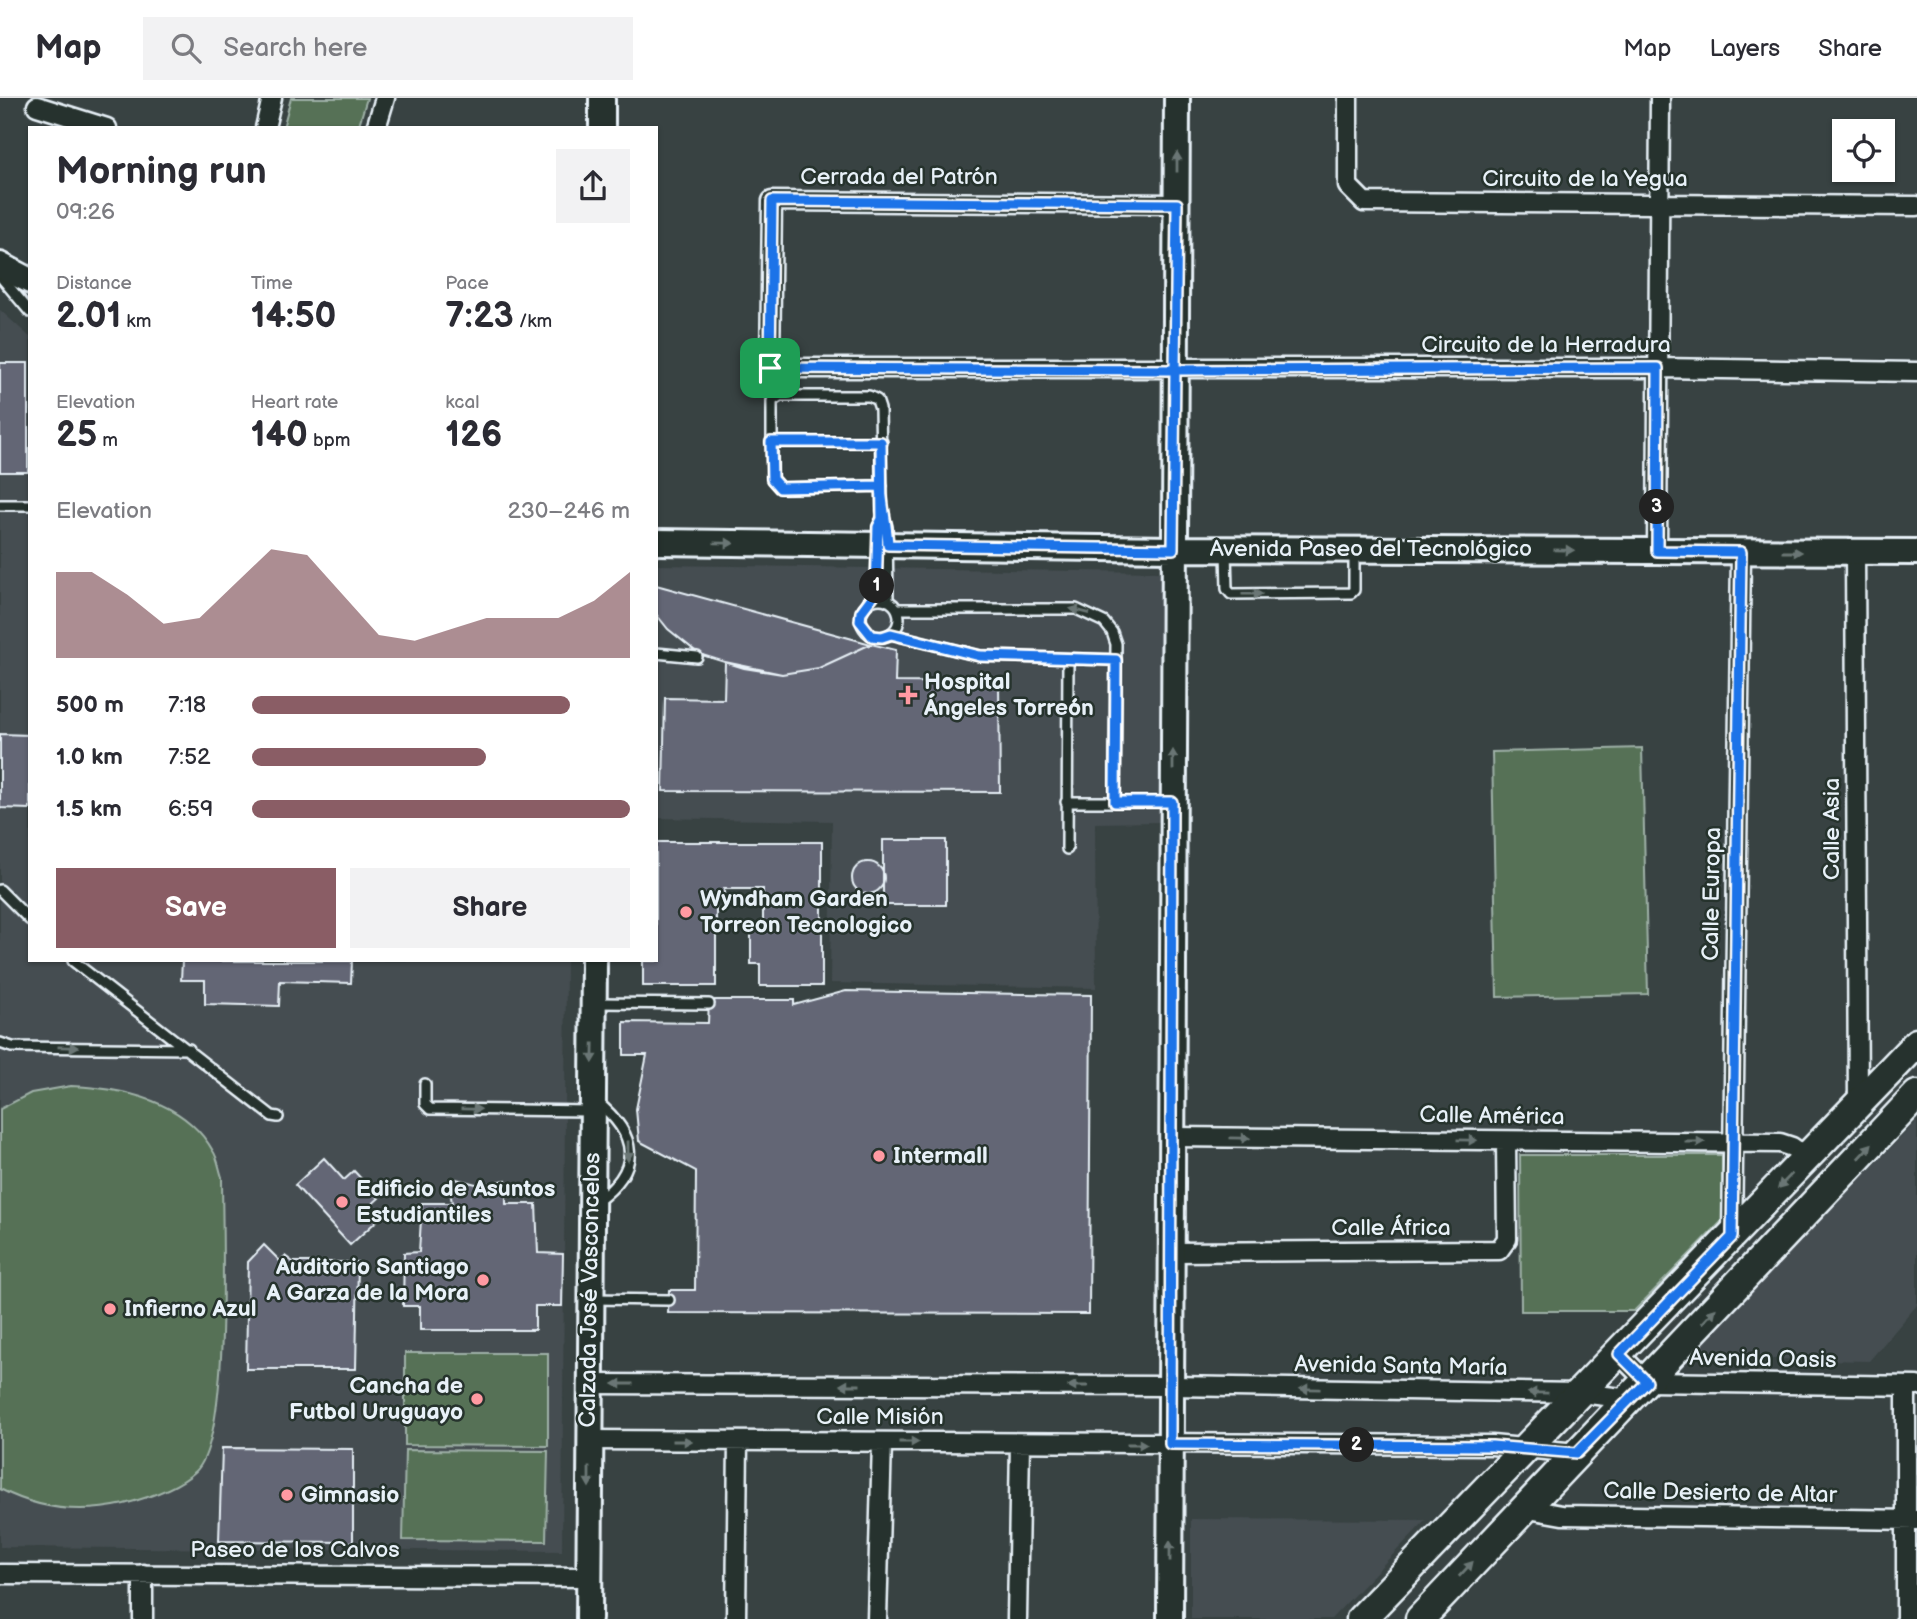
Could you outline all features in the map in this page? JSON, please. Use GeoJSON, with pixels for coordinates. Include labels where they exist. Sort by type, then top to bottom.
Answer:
{"type":"FeatureCollection","features":[{"type":"Feature","properties":{"kind":"main road"},"geometry":{"type":"LineString","coordinates":[[602,98],[602,126]]}},
{"type":"Feature","properties":{"kind":"main road"},"geometry":{"type":"LineString","coordinates":[[1170,1619],[1177,98]]}},
{"type":"Feature","properties":{"kind":"main road"},"geometry":{"type":"LineString","coordinates":[[0,265],[28,280]]}},
{"type":"Feature","properties":{"kind":"main road","name":"Avenida Paseo del Tecnológico"},"geometry":{"type":"LineString","coordinates":[[658,542],[1173,549],[1917,552]]}},
{"type":"Feature","properties":{"kind":"main road","name":"Calzada José Vasconcelos"},"geometry":{"type":"LineString","coordinates":[[589,1619],[594,962]]}},
{"type":"Feature","properties":{"kind":"main road"},"geometry":{"type":"LineString","coordinates":[[1361,1619],[1917,1043]]}},
{"type":"Feature","properties":{"kind":"main road"},"geometry":{"type":"LineString","coordinates":[[1420,1619],[1917,1095]]}},
{"type":"Feature","properties":{"kind":"street"},"geometry":{"type":"LineString","coordinates":[[265,126],[272,98]]}},
{"type":"Feature","properties":{"kind":"street"},"geometry":{"type":"LineString","coordinates":[[377,126],[385,98]]}},
{"type":"Feature","properties":{"kind":"street","name":"Circuito de la Yegua"},"geometry":{"type":"LineString","coordinates":[[1348,98],[1348,186],[1364,202],[1917,206]]}},
{"type":"Feature","properties":{"kind":"street"},"geometry":{"type":"LineString","coordinates":[[1657,551],[1660,98]]}},
{"type":"Feature","properties":{"kind":"street"},"geometry":{"type":"LineString","coordinates":[[37,106],[101,126]]}},
{"type":"Feature","properties":{"kind":"street","name":"Cerrada del Patrón"},"geometry":{"type":"LineString","coordinates":[[1175,370],[770,368],[772,201],[1177,204]]}},
{"type":"Feature","properties":{"kind":"street","name":"Circuito de la Herradura"},"geometry":{"type":"LineString","coordinates":[[1175,370],[1658,368],[1917,372]]}},
{"type":"Feature","properties":{"kind":"street","name":"Calle Europa"},"geometry":{"type":"LineString","coordinates":[[1732,1237],[1741,552]]}},
{"type":"Feature","properties":{"kind":"street","name":"Calle Asia"},"geometry":{"type":"LineString","coordinates":[[1855,552],[1858,1105]]}},
{"type":"Feature","properties":{"kind":"street","name":"Calle América"},"geometry":{"type":"LineString","coordinates":[[1171,1137],[1780,1143],[1792,1147],[1807,1158]]}},
{"type":"Feature","properties":{"kind":"street","name":"Calle África"},"geometry":{"type":"LineString","coordinates":[[1171,1252],[1499,1250],[1507,1239],[1506,1141]]}},
{"type":"Feature","properties":{"kind":"street"},"geometry":{"type":"LineString","coordinates":[[1619,1354],[1639,1391]]}},
{"type":"Feature","properties":{"kind":"street","name":"Calle Misión"},"geometry":{"type":"LineString","coordinates":[[589,1384],[1171,1386]]}},
{"type":"Feature","properties":{"kind":"street","name":"Avenida Santa María"},"geometry":{"type":"LineString","coordinates":[[1171,1386],[1581,1393],[1639,1391]]}},
{"type":"Feature","properties":{"kind":"street"},"geometry":{"type":"LineString","coordinates":[[1906,1619],[1912,1520],[1912,1386]]}},
{"type":"Feature","properties":{"kind":"street","name":"Avenida Oasis"},"geometry":{"type":"LineString","coordinates":[[1639,1391],[1912,1386]]}},
{"type":"Feature","properties":{"kind":"street","name":"Calle Misión"},"geometry":{"type":"LineString","coordinates":[[589,1440],[1170,1444]]}},
{"type":"Feature","properties":{"kind":"street"},"geometry":{"type":"LineString","coordinates":[[736,1619],[738,1441]]}},
{"type":"Feature","properties":{"kind":"street"},"geometry":{"type":"LineString","coordinates":[[877,1619],[882,1442]]}},
{"type":"Feature","properties":{"kind":"street"},"geometry":{"type":"LineString","coordinates":[[1017,1619],[1020,1443]]}},
{"type":"Feature","properties":{"kind":"street"},"geometry":{"type":"LineString","coordinates":[[1170,1444],[1492,1446],[1577,1453]]}},
{"type":"Feature","properties":{"kind":"street","name":"Calle Desierto de Altar"},"geometry":{"type":"LineString","coordinates":[[1523,1508],[1562,1515],[1912,1520]]}},
{"type":"Feature","properties":{"kind":"street","name":"Paseo de los Calvos"},"geometry":{"type":"LineString","coordinates":[[0,1574],[589,1577]]}},
{"type":"Feature","properties":{"kind":"street"},"geometry":{"type":"LineString","coordinates":[[143,1574],[143,1619]]}},
{"type":"Feature","properties":{"kind":"lane"},"geometry":{"type":"LineString","coordinates":[[0,276],[28,310]]}},
{"type":"Feature","properties":{"kind":"lane"},"geometry":{"type":"LineString","coordinates":[[881,486],[780,488],[772,479],[769,410],[772,401],[780,396],[869,396],[877,400],[880,409],[882,519],[878,527],[883,545],[888,601]]}},
{"type":"Feature","properties":{"kind":"lane"},"geometry":{"type":"LineString","coordinates":[[771,442],[881,442]]}},
{"type":"Feature","properties":{"kind":"lane"},"geometry":{"type":"LineString","coordinates":[[0,505],[28,505]]}},
{"type":"Feature","properties":{"kind":"lane"},"geometry":{"type":"LineString","coordinates":[[883,545],[876,592],[860,621],[864,630],[882,637],[891,634],[897,627],[897,609]]}},
{"type":"Feature","properties":{"kind":"lane"},"geometry":{"type":"LineString","coordinates":[[1226,549],[1227,589],[1231,594],[1351,593],[1354,590],[1354,549]]}},
{"type":"Feature","properties":{"kind":"lane"},"geometry":{"type":"LineString","coordinates":[[867,604],[874,599],[888,601],[897,609],[1076,609],[1091,613],[1112,632],[1116,660],[1115,802]]}},
{"type":"Feature","properties":{"kind":"lane"},"geometry":{"type":"LineString","coordinates":[[891,634],[980,656],[1116,660]]}},
{"type":"Feature","properties":{"kind":"lane"},"geometry":{"type":"LineString","coordinates":[[658,653],[697,657]]}},
{"type":"Feature","properties":{"kind":"lane"},"geometry":{"type":"LineString","coordinates":[[1067,849],[1068,660]]}},
{"type":"Feature","properties":{"kind":"lane"},"geometry":{"type":"LineString","coordinates":[[1066,802],[1172,802]]}},
{"type":"Feature","properties":{"kind":"lane"},"geometry":{"type":"LineString","coordinates":[[0,890],[28,918]]}},
{"type":"Feature","properties":{"kind":"lane"},"geometry":{"type":"LineString","coordinates":[[74,962],[272,1116],[278,1117]]}},
{"type":"Feature","properties":{"kind":"lane"},"geometry":{"type":"LineString","coordinates":[[593,1003],[709,1004]]}},
{"type":"Feature","properties":{"kind":"lane"},"geometry":{"type":"LineString","coordinates":[[0,1043],[12,1046],[189,1049]]}},
{"type":"Feature","properties":{"kind":"lane"},"geometry":{"type":"LineString","coordinates":[[425,1084],[425,1104],[430,1109],[592,1104],[624,1128],[629,1150],[624,1173],[592,1205]]}},
{"type":"Feature","properties":{"kind":"lane"},"geometry":{"type":"LineString","coordinates":[[590,1299],[668,1300]]}},
{"type":"Feature","properties":{"kind":"shaded area"},"geometry":{"type":"Polygon","coordinates":[[[0,310],[28,335],[28,962],[566,962],[562,1551],[0,1547],[0,310]]]}},
{"type":"Feature","properties":{"kind":"shaded area","name":"Hospital Ángeles Torreón"},"geometry":{"type":"Polygon","coordinates":[[[658,565],[1160,572],[1160,822],[1095,823],[1096,988],[830,983],[832,821],[658,818],[658,565]]]}},
{"type":"Feature","properties":{"kind":"shaded area"},"geometry":{"type":"Polygon","coordinates":[[[1917,1121],[1917,1305],[1869,1361],[1687,1357],[1917,1121]]]}},
{"type":"Feature","properties":{"kind":"shaded area"},"geometry":{"type":"Polygon","coordinates":[[[1191,1519],[1426,1520],[1331,1619],[1191,1619],[1191,1519]]]}},
{"type":"Feature","properties":{"kind":"green space"},"geometry":{"type":"Polygon","coordinates":[[[291,98],[367,98],[359,126],[284,126],[291,98]]]}},
{"type":"Feature","properties":{"kind":"green space"},"geometry":{"type":"Polygon","coordinates":[[[1642,748],[1648,994],[1497,997],[1492,752],[1642,748]]]}},
{"type":"Feature","properties":{"kind":"green space","name":"Infierno Azul"},"geometry":{"type":"Polygon","coordinates":[[[71,1086],[131,1094],[169,1109],[201,1134],[215,1154],[222,1177],[220,1378],[207,1451],[196,1471],[171,1487],[124,1504],[92,1509],[45,1506],[0,1489],[0,1109],[31,1093],[71,1086]]]}},
{"type":"Feature","properties":{"kind":"green space"},"geometry":{"type":"Polygon","coordinates":[[[1520,1155],[1722,1155],[1723,1220],[1634,1311],[1521,1311],[1520,1155]]]}},
{"type":"Feature","properties":{"kind":"green space","name":"Cancha de Futbol Uruguayo"},"geometry":{"type":"Polygon","coordinates":[[[405,1353],[548,1353],[548,1446],[405,1445],[405,1353]]]}},
{"type":"Feature","properties":{"kind":"green space","name":"Cancha de Futbol Uruguayo"},"geometry":{"type":"Polygon","coordinates":[[[405,1450],[548,1451],[546,1541],[403,1540],[405,1450]]]}},
{"type":"Feature","properties":{"kind":"building"},"geometry":{"type":"Polygon","coordinates":[[[0,363],[28,363],[28,472],[0,472],[0,363]]]}},
{"type":"Feature","properties":{"kind":"building"},"geometry":{"type":"Polygon","coordinates":[[[658,586],[871,644],[819,668],[782,674],[744,668],[699,654],[668,629],[658,616],[658,586]]]}},
{"type":"Feature","properties":{"kind":"building"},"geometry":{"type":"Polygon","coordinates":[[[871,644],[896,650],[895,682],[999,683],[1000,792],[663,791],[665,698],[724,699],[725,662],[782,674],[819,668],[871,644]]]}},
{"type":"Feature","properties":{"kind":"building"},"geometry":{"type":"Polygon","coordinates":[[[0,734],[28,735],[28,809],[0,808],[0,734]]]}},
{"type":"Feature","properties":{"kind":"building"},"geometry":{"type":"Polygon","coordinates":[[[883,840],[946,840],[946,905],[883,905],[883,840]]]}},
{"type":"Feature","properties":{"kind":"building","name":"Wyndham Garden Torreon Tecnologico"},"geometry":{"type":"Polygon","coordinates":[[[658,842],[822,842],[822,986],[760,986],[760,964],[751,964],[751,929],[763,929],[763,889],[724,889],[724,894],[716,894],[716,986],[643,986],[643,962],[658,962],[658,842]]]}},
{"type":"Feature","properties":{"kind":"building"},"geometry":{"type":"Polygon","coordinates":[[[868,862],[880,866],[884,878],[880,890],[868,894],[856,890],[852,878],[856,866],[868,862]]]}},
{"type":"Feature","properties":{"kind":"building"},"geometry":{"type":"Polygon","coordinates":[[[182,962],[352,962],[351,983],[280,981],[279,1006],[205,1004],[205,980],[181,980],[182,962]]]}},
{"type":"Feature","properties":{"kind":"building","name":"Intermall"},"geometry":{"type":"Polygon","coordinates":[[[846,991],[1091,995],[1089,1314],[668,1313],[669,1290],[695,1290],[696,1171],[639,1141],[636,1109],[647,1055],[624,1055],[624,1022],[708,1023],[709,1000],[794,1000],[794,1005],[846,991]]]}},
{"type":"Feature","properties":{"kind":"building","name":"Edificio de Asuntos Estudiantiles"},"geometry":{"type":"Polygon","coordinates":[[[324,1158],[344,1180],[354,1171],[379,1198],[369,1207],[380,1218],[350,1245],[295,1185],[324,1158]]]}},
{"type":"Feature","properties":{"kind":"building","name":"Auditorio Santiago A Garza de la Mora"},"geometry":{"type":"Polygon","coordinates":[[[456,1179],[480,1185],[506,1180],[506,1204],[536,1204],[538,1253],[563,1254],[562,1306],[535,1306],[535,1330],[420,1330],[420,1306],[403,1306],[404,1253],[419,1252],[422,1203],[452,1203],[449,1184],[456,1179]]]}},
{"type":"Feature","properties":{"kind":"building"},"geometry":{"type":"Polygon","coordinates":[[[264,1245],[280,1261],[285,1256],[293,1262],[358,1262],[356,1369],[246,1369],[248,1262],[264,1245]]]}},
{"type":"Feature","properties":{"kind":"building","name":"Gimnasio"},"geometry":{"type":"Polygon","coordinates":[[[222,1448],[353,1449],[353,1542],[219,1541],[222,1448]]]}},
{"type":"Feature","properties":{"kind":"place","name":"Hospital Ángeles Torreón"},"geometry":{"type":"Point","coordinates":[908,695]}},
{"type":"Feature","properties":{"kind":"place","name":"Wyndham Garden Torreon Tecnologico"},"geometry":{"type":"Point","coordinates":[686,912]}},
{"type":"Feature","properties":{"kind":"place","name":"Intermall"},"geometry":{"type":"Point","coordinates":[879,1156]}},
{"type":"Feature","properties":{"kind":"place","name":"Edificio de Asuntos Estudiantiles"},"geometry":{"type":"Point","coordinates":[342,1202]}},
{"type":"Feature","properties":{"kind":"place","name":"Auditorio Santiago A Garza de la Mora"},"geometry":{"type":"Point","coordinates":[483,1280]}},
{"type":"Feature","properties":{"kind":"place","name":"Infierno Azul"},"geometry":{"type":"Point","coordinates":[110,1309]}},
{"type":"Feature","properties":{"kind":"place","name":"Cancha de Futbol Uruguayo"},"geometry":{"type":"Point","coordinates":[477,1399]}},
{"type":"Feature","properties":{"kind":"place","name":"Gimnasio"},"geometry":{"type":"Point","coordinates":[287,1495]}},
{"type":"Feature","properties":{"kind":"route"},"geometry":{"type":"LineString","coordinates":[[770,368],[772,201],[1177,204],[1175,370],[1658,368],[1657,551],[1741,552],[1732,1237],[1619,1354],[1647,1382],[1577,1453],[1492,1446],[1170,1444],[1172,802],[1115,802],[1116,660],[980,656],[950,651],[891,634],[872,636],[864,630],[860,621],[861,612],[876,592],[878,527],[882,519],[881,442],[771,442],[772,479],[780,488],[881,486],[882,519],[887,527],[888,545],[1173,549],[1175,370],[770,368]]}}]}
